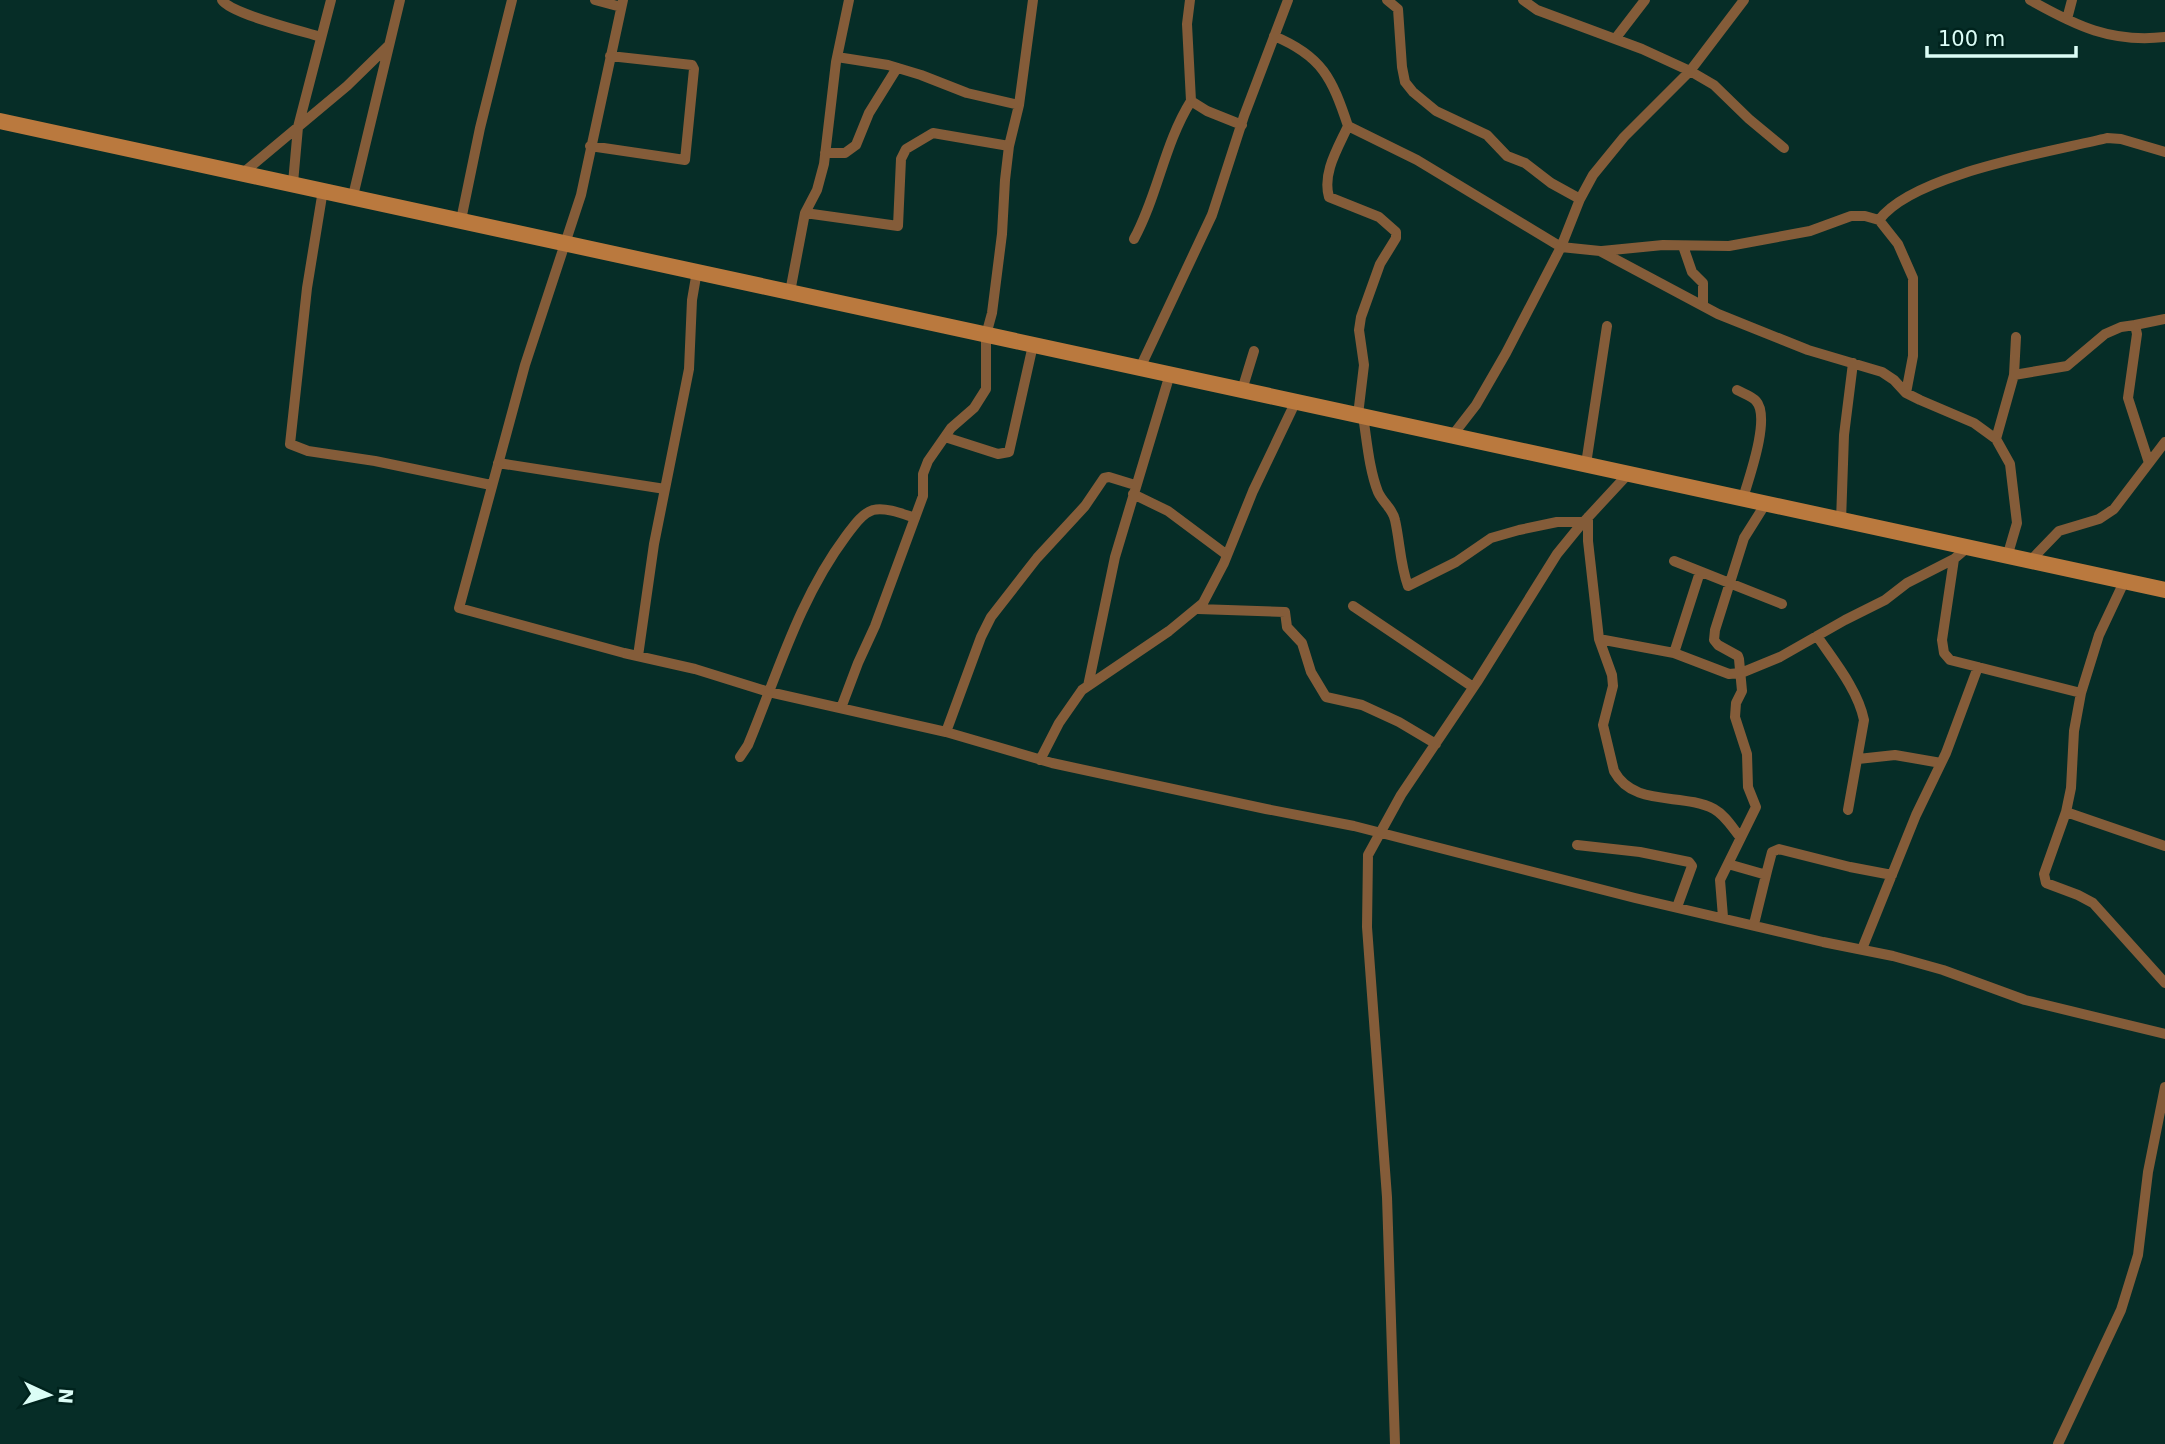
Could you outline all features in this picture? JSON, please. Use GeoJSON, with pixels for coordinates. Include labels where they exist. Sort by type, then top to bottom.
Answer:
{"type":"FeatureCollection","features":[{"type":"Feature","properties":{"kind":"main road"},"geometry":{"type":"LineString","coordinates":[[0,121],[1629,473],[1841,522],[2165,590]]}},
{"type":"Feature","properties":{"kind":"street"},"geometry":{"type":"LineString","coordinates":[[222,0],[225,5],[240,12],[321,37]]}},
{"type":"Feature","properties":{"kind":"street"},"geometry":{"type":"LineString","coordinates":[[293,183],[298,127],[331,0]]}},
{"type":"Feature","properties":{"kind":"street"},"geometry":{"type":"LineString","coordinates":[[353,197],[400,0]]}},
{"type":"Feature","properties":{"kind":"street"},"geometry":{"type":"LineString","coordinates":[[461,220],[480,128],[512,0]]}},
{"type":"Feature","properties":{"kind":"street"},"geometry":{"type":"LineString","coordinates":[[595,0],[622,4],[580,194],[525,365],[459,608],[695,669],[769,692],[946,732],[1040,760],[1380,832],[1677,907],[1862,949],[1943,970],[2045,1006],[2165,1034]]}},
{"type":"Feature","properties":{"kind":"street"},"geometry":{"type":"LineString","coordinates":[[790,292],[805,213],[817,190],[825,153],[837,57],[849,0]]}},
{"type":"Feature","properties":{"kind":"street"},"geometry":{"type":"LineString","coordinates":[[841,708],[875,626],[923,496],[923,474],[928,461],[945,437],[984,394],[987,384],[986,335],[992,313],[1009,146],[1019,105],[1033,0]]}},
{"type":"Feature","properties":{"kind":"street"},"geometry":{"type":"LineString","coordinates":[[1134,239],[1155,192],[1170,145],[1191,101],[1187,24],[1190,0]]}},
{"type":"Feature","properties":{"kind":"street"},"geometry":{"type":"LineString","coordinates":[[1140,368],[1212,215],[1287,3],[1274,0]]}},
{"type":"Feature","properties":{"kind":"street"},"geometry":{"type":"LineString","coordinates":[[1387,0],[1398,9],[1402,67],[1405,82],[1413,92],[1436,111],[1487,135],[1507,156],[1525,163],[1580,199]]}},
{"type":"Feature","properties":{"kind":"street"},"geometry":{"type":"LineString","coordinates":[[1523,0],[1537,10],[1642,49],[1690,71],[1714,85],[1784,148]]}},
{"type":"Feature","properties":{"kind":"street"},"geometry":{"type":"LineString","coordinates":[[1615,39],[1645,0]]}},
{"type":"Feature","properties":{"kind":"street"},"geometry":{"type":"LineString","coordinates":[[1452,436],[1476,405],[1561,247],[1580,199],[1593,175],[1624,137],[1690,71],[1744,0]]}},
{"type":"Feature","properties":{"kind":"street"},"geometry":{"type":"LineString","coordinates":[[2031,0],[2097,33],[2140,39],[2165,37]]}},
{"type":"Feature","properties":{"kind":"street"},"geometry":{"type":"LineString","coordinates":[[2067,19],[2072,0]]}},
{"type":"Feature","properties":{"kind":"street"},"geometry":{"type":"LineString","coordinates":[[1274,36],[1303,50],[1320,65],[1337,97],[1348,126],[1325,184],[1329,197],[1378,217],[1391,226],[1396,234],[1380,264],[1361,317],[1360,349],[1364,365],[1361,416],[1374,479],[1379,494],[1395,520],[1408,586],[1456,562],[1491,538],[1557,522],[1586,520]]}},
{"type":"Feature","properties":{"kind":"street"},"geometry":{"type":"LineString","coordinates":[[244,172],[347,86],[388,46]]}},
{"type":"Feature","properties":{"kind":"street"},"geometry":{"type":"LineString","coordinates":[[590,146],[685,160],[692,65],[610,56]]}},
{"type":"Feature","properties":{"kind":"street"},"geometry":{"type":"LineString","coordinates":[[837,57],[897,68],[967,93],[1019,105]]}},
{"type":"Feature","properties":{"kind":"street"},"geometry":{"type":"LineString","coordinates":[[825,153],[845,153],[856,145],[869,113],[897,68]]}},
{"type":"Feature","properties":{"kind":"street"},"geometry":{"type":"LineString","coordinates":[[1191,101],[1207,111],[1242,125]]}},
{"type":"Feature","properties":{"kind":"street"},"geometry":{"type":"LineString","coordinates":[[1348,126],[1417,160],[1561,247],[1600,251],[1651,246],[1718,247],[1754,243],[1811,231],[1851,216],[1865,215],[1879,220],[1898,244],[1913,278],[1913,356],[1906,393]]}},
{"type":"Feature","properties":{"kind":"street"},"geometry":{"type":"LineString","coordinates":[[805,213],[898,226],[901,159],[906,149],[933,133],[1009,146]]}},
{"type":"Feature","properties":{"kind":"street"},"geometry":{"type":"LineString","coordinates":[[1879,220],[1892,206],[1946,180],[1987,167],[2102,139],[2114,138],[2165,152]]}},
{"type":"Feature","properties":{"kind":"street"},"geometry":{"type":"LineString","coordinates":[[323,190],[301,334],[291,445],[491,485]]}},
{"type":"Feature","properties":{"kind":"street"},"geometry":{"type":"LineString","coordinates":[[1683,246],[1692,272],[1703,283],[1703,306]]}},
{"type":"Feature","properties":{"kind":"street"},"geometry":{"type":"LineString","coordinates":[[1600,251],[1703,306],[1780,340],[1882,372],[1906,393],[1974,423],[1996,439],[2010,464],[2016,501],[2017,523],[2007,557]]}},
{"type":"Feature","properties":{"kind":"street"},"geometry":{"type":"LineString","coordinates":[[638,656],[654,544],[689,369],[692,300],[697,271]]}},
{"type":"Feature","properties":{"kind":"street"},"geometry":{"type":"LineString","coordinates":[[2014,374],[2067,366],[2105,334],[2121,327],[2165,319]]}},
{"type":"Feature","properties":{"kind":"street"},"geometry":{"type":"LineString","coordinates":[[1586,464],[1607,326]]}},
{"type":"Feature","properties":{"kind":"street"},"geometry":{"type":"LineString","coordinates":[[2135,326],[2137,334],[2128,398],[2149,463]]}},
{"type":"Feature","properties":{"kind":"street"},"geometry":{"type":"LineString","coordinates":[[1996,439],[2014,374],[2016,337]]}},
{"type":"Feature","properties":{"kind":"street"},"geometry":{"type":"LineString","coordinates":[[945,437],[998,454],[1009,452],[1033,345]]}},
{"type":"Feature","properties":{"kind":"street"},"geometry":{"type":"LineString","coordinates":[[1241,390],[1254,351]]}},
{"type":"Feature","properties":{"kind":"street"},"geometry":{"type":"LineString","coordinates":[[1841,522],[1844,435],[1853,363]]}},
{"type":"Feature","properties":{"kind":"street"},"geometry":{"type":"LineString","coordinates":[[1088,686],[1115,557],[1170,374]]}},
{"type":"Feature","properties":{"kind":"street"},"geometry":{"type":"LineString","coordinates":[[1737,390],[1756,401],[1761,411],[1761,434],[1743,498]]}},
{"type":"Feature","properties":{"kind":"street"},"geometry":{"type":"LineString","coordinates":[[1040,760],[1059,723],[1088,686],[1198,609],[1208,595],[1296,401]]}},
{"type":"Feature","properties":{"kind":"street"},"geometry":{"type":"LineString","coordinates":[[2029,562],[2059,531],[2099,519],[2114,509],[2165,442]]}},
{"type":"Feature","properties":{"kind":"street"},"geometry":{"type":"LineString","coordinates":[[498,463],[665,489]]}},
{"type":"Feature","properties":{"kind":"street"},"geometry":{"type":"LineString","coordinates":[[1395,1444],[1387,1197],[1367,927],[1367,865],[1371,847],[1401,794],[1557,554],[1629,473]]}},
{"type":"Feature","properties":{"kind":"street"},"geometry":{"type":"LineString","coordinates":[[946,732],[981,637],[1006,595],[1085,506],[1104,478],[1109,477],[1134,489],[1227,555]]}},
{"type":"Feature","properties":{"kind":"street"},"geometry":{"type":"LineString","coordinates":[[1724,917],[1720,880],[1756,807],[1748,787],[1747,754],[1735,717],[1736,703],[1742,691],[1738,656],[1714,640],[1744,538],[1766,503]]}},
{"type":"Feature","properties":{"kind":"street"},"geometry":{"type":"LineString","coordinates":[[740,757],[748,745],[799,613],[828,562],[858,521],[875,510],[915,518]]}},
{"type":"Feature","properties":{"kind":"street"},"geometry":{"type":"LineString","coordinates":[[1586,520],[1599,639],[1612,675],[1613,686],[1603,725],[1618,778],[1643,795],[1711,807],[1720,812],[1740,837]]}},
{"type":"Feature","properties":{"kind":"street"},"geometry":{"type":"LineString","coordinates":[[1599,639],[1674,653],[1721,672],[1741,673],[1780,657],[1885,600],[1954,559],[1967,548]]}},
{"type":"Feature","properties":{"kind":"street"},"geometry":{"type":"LineString","coordinates":[[1954,559],[1942,640],[1944,653],[1950,660],[2081,693]]}},
{"type":"Feature","properties":{"kind":"street"},"geometry":{"type":"LineString","coordinates":[[1674,561],[1782,604]]}},
{"type":"Feature","properties":{"kind":"street"},"geometry":{"type":"LineString","coordinates":[[1674,653],[1700,572]]}},
{"type":"Feature","properties":{"kind":"street"},"geometry":{"type":"LineString","coordinates":[[2124,582],[2099,635],[2085,674],[2074,731],[2071,788],[2066,812],[2044,874],[2046,883],[2093,904],[2165,983]]}},
{"type":"Feature","properties":{"kind":"street"},"geometry":{"type":"LineString","coordinates":[[1353,606],[1473,687]]}},
{"type":"Feature","properties":{"kind":"street"},"geometry":{"type":"LineString","coordinates":[[1198,609],[1285,612],[1287,627],[1300,639],[1308,666],[1326,696],[1362,705],[1399,722],[1436,744]]}},
{"type":"Feature","properties":{"kind":"street"},"geometry":{"type":"LineString","coordinates":[[1817,636],[1861,708],[1864,720],[1848,810]]}},
{"type":"Feature","properties":{"kind":"street"},"geometry":{"type":"LineString","coordinates":[[1862,949],[1941,763],[1978,667]]}},
{"type":"Feature","properties":{"kind":"street"},"geometry":{"type":"LineString","coordinates":[[1858,759],[1895,755],[1941,763]]}},
{"type":"Feature","properties":{"kind":"street"},"geometry":{"type":"LineString","coordinates":[[2066,812],[2165,846]]}},
{"type":"Feature","properties":{"kind":"street"},"geometry":{"type":"LineString","coordinates":[[1577,845],[1640,852],[1689,862],[1692,866],[1691,873],[1677,907]]}},
{"type":"Feature","properties":{"kind":"street"},"geometry":{"type":"LineString","coordinates":[[1754,924],[1773,852],[1779,849],[1892,875]]}},
{"type":"Feature","properties":{"kind":"street"},"geometry":{"type":"LineString","coordinates":[[1728,864],[1756,874],[1767,872]]}},
{"type":"Feature","properties":{"kind":"street"},"geometry":{"type":"LineString","coordinates":[[2058,1444],[2120,1310],[2138,1255],[2148,1172],[2165,1087]]}}]}
